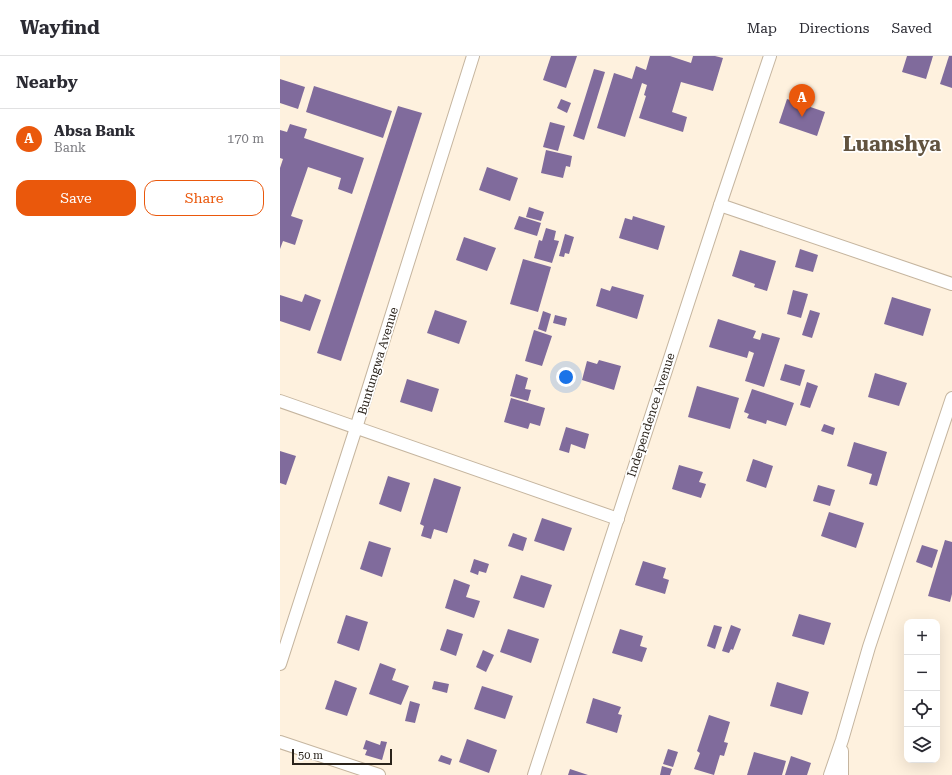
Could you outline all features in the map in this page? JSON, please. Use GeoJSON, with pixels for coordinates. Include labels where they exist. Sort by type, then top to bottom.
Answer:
{"type":"FeatureCollection","features":[{"type":"Feature","properties":{"kind":"street","name":"Buntungwa Avenue"},"geometry":{"type":"LineString","coordinates":[[280,664],[473,56]]}},
{"type":"Feature","properties":{"kind":"street","name":"Independence Avenue"},"geometry":{"type":"LineString","coordinates":[[534,775],[770,56]]}},
{"type":"Feature","properties":{"kind":"street"},"geometry":{"type":"LineString","coordinates":[[720,205],[952,284]]}},
{"type":"Feature","properties":{"kind":"street"},"geometry":{"type":"LineString","coordinates":[[830,775],[842,740],[869,647],[952,398]]}},
{"type":"Feature","properties":{"kind":"street"},"geometry":{"type":"LineString","coordinates":[[280,401],[618,519]]}},
{"type":"Feature","properties":{"kind":"street"},"geometry":{"type":"LineString","coordinates":[[842,740],[842,775]]}},
{"type":"Feature","properties":{"kind":"street"},"geometry":{"type":"LineString","coordinates":[[280,742],[379,775]]}},
{"type":"Feature","properties":{"kind":"building"},"geometry":{"type":"Polygon","coordinates":[[[551,56],[577,56],[566,88],[543,80],[551,56]]]}},
{"type":"Feature","properties":{"kind":"building"},"geometry":{"type":"Polygon","coordinates":[[[650,56],[670,56],[691,63],[693,56],[715,56],[723,58],[713,91],[681,82],[672,112],[687,117],[683,132],[639,118],[646,96],[644,95],[647,85],[642,83],[625,137],[597,128],[614,73],[632,79],[636,66],[646,70],[650,56]]]}},
{"type":"Feature","properties":{"kind":"building"},"geometry":{"type":"Polygon","coordinates":[[[907,56],[933,56],[926,79],[902,72],[907,56]]]}},
{"type":"Feature","properties":{"kind":"building"},"geometry":{"type":"Polygon","coordinates":[[[949,56],[952,56],[952,88],[940,84],[949,56]]]}},
{"type":"Feature","properties":{"kind":"building"},"geometry":{"type":"Polygon","coordinates":[[[594,69],[605,72],[584,140],[573,136],[594,69]]]}},
{"type":"Feature","properties":{"kind":"building"},"geometry":{"type":"Polygon","coordinates":[[[280,79],[305,87],[298,109],[280,103],[280,79]]]}},
{"type":"Feature","properties":{"kind":"building"},"geometry":{"type":"Polygon","coordinates":[[[314,86],[392,111],[383,138],[306,112],[314,86]]]}},
{"type":"Feature","properties":{"kind":"building"},"geometry":{"type":"Polygon","coordinates":[[[561,99],[571,103],[567,113],[557,108],[561,99]]]}},
{"type":"Feature","properties":{"kind":"building"},"geometry":{"type":"Polygon","coordinates":[[[787,99],[825,112],[817,136],[779,123],[787,99]]]}},
{"type":"Feature","properties":{"kind":"building"},"geometry":{"type":"Polygon","coordinates":[[[398,106],[422,113],[341,361],[317,353],[398,106]]]}},
{"type":"Feature","properties":{"kind":"building"},"geometry":{"type":"Polygon","coordinates":[[[550,122],[565,126],[558,151],[543,147],[550,122]]]}},
{"type":"Feature","properties":{"kind":"building"},"geometry":{"type":"Polygon","coordinates":[[[290,124],[307,129],[304,138],[364,158],[352,194],[338,189],[341,178],[308,167],[291,216],[303,220],[295,245],[283,241],[280,249],[280,168],[283,159],[280,158],[280,130],[287,132],[290,124]]]}},
{"type":"Feature","properties":{"kind":"building"},"geometry":{"type":"Polygon","coordinates":[[[546,150],[572,156],[570,167],[566,166],[563,178],[541,173],[546,150]]]}},
{"type":"Feature","properties":{"kind":"building"},"geometry":{"type":"Polygon","coordinates":[[[487,167],[518,178],[510,201],[479,190],[487,167]]]}},
{"type":"Feature","properties":{"kind":"building"},"geometry":{"type":"Polygon","coordinates":[[[529,207],[544,212],[541,221],[526,217],[529,207]]]}},
{"type":"Feature","properties":{"kind":"building"},"geometry":{"type":"Polygon","coordinates":[[[519,216],[541,223],[537,236],[514,229],[519,216]]]}},
{"type":"Feature","properties":{"kind":"building"},"geometry":{"type":"Polygon","coordinates":[[[633,216],[665,226],[658,250],[619,238],[625,218],[632,220],[633,216]]]}},
{"type":"Feature","properties":{"kind":"building"},"geometry":{"type":"Polygon","coordinates":[[[546,228],[556,231],[554,240],[559,241],[552,263],[534,258],[539,240],[542,241],[546,228]]]}},
{"type":"Feature","properties":{"kind":"building"},"geometry":{"type":"Polygon","coordinates":[[[565,234],[574,237],[569,254],[565,253],[564,257],[559,256],[565,234]]]}},
{"type":"Feature","properties":{"kind":"building"},"geometry":{"type":"Polygon","coordinates":[[[464,237],[496,248],[487,271],[456,260],[464,237]]]}},
{"type":"Feature","properties":{"kind":"building"},"geometry":{"type":"Polygon","coordinates":[[[800,249],[818,255],[813,272],[795,267],[800,249]]]}},
{"type":"Feature","properties":{"kind":"building"},"geometry":{"type":"Polygon","coordinates":[[[740,250],[776,261],[767,291],[754,287],[755,284],[732,276],[740,250]]]}},
{"type":"Feature","properties":{"kind":"building"},"geometry":{"type":"Polygon","coordinates":[[[523,259],[551,267],[538,312],[510,304],[523,259]]]}},
{"type":"Feature","properties":{"kind":"building"},"geometry":{"type":"Polygon","coordinates":[[[612,286],[644,295],[637,319],[596,306],[601,288],[610,291],[612,286]]]}},
{"type":"Feature","properties":{"kind":"building"},"geometry":{"type":"Polygon","coordinates":[[[793,290],[808,294],[801,318],[787,314],[793,290]]]}},
{"type":"Feature","properties":{"kind":"building"},"geometry":{"type":"Polygon","coordinates":[[[305,294],[321,300],[310,331],[280,321],[280,295],[302,302],[305,294]]]}},
{"type":"Feature","properties":{"kind":"building"},"geometry":{"type":"Polygon","coordinates":[[[892,297],[931,309],[923,336],[884,324],[892,297]]]}},
{"type":"Feature","properties":{"kind":"building"},"geometry":{"type":"Polygon","coordinates":[[[435,310],[467,321],[459,344],[427,333],[435,310]]]}},
{"type":"Feature","properties":{"kind":"building"},"geometry":{"type":"Polygon","coordinates":[[[810,310],[820,313],[812,338],[802,335],[810,310]]]}},
{"type":"Feature","properties":{"kind":"building"},"geometry":{"type":"Polygon","coordinates":[[[543,311],[551,314],[546,332],[538,329],[543,311]]]}},
{"type":"Feature","properties":{"kind":"building"},"geometry":{"type":"Polygon","coordinates":[[[555,315],[567,318],[565,326],[553,323],[555,315]]]}},
{"type":"Feature","properties":{"kind":"building"},"geometry":{"type":"Polygon","coordinates":[[[718,319],[756,331],[753,338],[760,340],[762,333],[780,338],[764,387],[745,381],[754,353],[749,351],[747,358],[709,347],[718,319]]]}},
{"type":"Feature","properties":{"kind":"building"},"geometry":{"type":"Polygon","coordinates":[[[534,330],[552,336],[542,366],[525,361],[534,330]]]}},
{"type":"Feature","properties":{"kind":"building"},"geometry":{"type":"Polygon","coordinates":[[[599,360],[621,366],[614,390],[582,380],[587,361],[597,364],[599,360]]]}},
{"type":"Feature","properties":{"kind":"building"},"geometry":{"type":"Polygon","coordinates":[[[785,364],[805,370],[800,386],[780,380],[785,364]]]}},
{"type":"Feature","properties":{"kind":"building"},"geometry":{"type":"Polygon","coordinates":[[[875,373],[907,383],[899,406],[868,397],[875,373]]]}},
{"type":"Feature","properties":{"kind":"building"},"geometry":{"type":"Polygon","coordinates":[[[516,374],[528,378],[525,389],[531,390],[528,401],[510,396],[516,374]]]}},
{"type":"Feature","properties":{"kind":"building"},"geometry":{"type":"Polygon","coordinates":[[[407,379],[439,389],[432,412],[400,402],[407,379]]]}},
{"type":"Feature","properties":{"kind":"building"},"geometry":{"type":"Polygon","coordinates":[[[807,382],[818,386],[810,408],[800,405],[807,382]]]}},
{"type":"Feature","properties":{"kind":"building"},"geometry":{"type":"Polygon","coordinates":[[[697,386],[739,398],[730,429],[688,417],[697,386]]]}},
{"type":"Feature","properties":{"kind":"building"},"geometry":{"type":"Polygon","coordinates":[[[752,389],[794,403],[786,426],[767,420],[766,424],[747,418],[749,414],[744,412],[752,389]]]}},
{"type":"Feature","properties":{"kind":"building"},"geometry":{"type":"Polygon","coordinates":[[[511,398],[545,408],[540,426],[530,423],[528,429],[504,422],[511,398]]]}},
{"type":"Feature","properties":{"kind":"building"},"geometry":{"type":"Polygon","coordinates":[[[824,424],[835,428],[833,435],[821,431],[824,424]]]}},
{"type":"Feature","properties":{"kind":"building"},"geometry":{"type":"Polygon","coordinates":[[[566,427],[589,434],[585,449],[571,444],[569,453],[559,450],[566,427]]]}},
{"type":"Feature","properties":{"kind":"building"},"geometry":{"type":"Polygon","coordinates":[[[854,442],[887,452],[877,486],[869,484],[872,474],[847,466],[854,442]]]}},
{"type":"Feature","properties":{"kind":"building"},"geometry":{"type":"Polygon","coordinates":[[[280,451],[296,456],[286,485],[280,483],[280,451]]]}},
{"type":"Feature","properties":{"kind":"building"},"geometry":{"type":"Polygon","coordinates":[[[753,459],[773,466],[766,488],[746,481],[753,459]]]}},
{"type":"Feature","properties":{"kind":"building"},"geometry":{"type":"Polygon","coordinates":[[[679,465],[703,472],[699,482],[706,484],[701,498],[672,489],[679,465]]]}},
{"type":"Feature","properties":{"kind":"building"},"geometry":{"type":"Polygon","coordinates":[[[388,476],[410,483],[401,512],[379,504],[388,476]]]}},
{"type":"Feature","properties":{"kind":"building"},"geometry":{"type":"Polygon","coordinates":[[[434,478],[461,487],[447,533],[434,529],[431,539],[421,536],[424,526],[420,524],[434,478]]]}},
{"type":"Feature","properties":{"kind":"building"},"geometry":{"type":"Polygon","coordinates":[[[818,485],[835,490],[830,506],[813,501],[818,485]]]}},
{"type":"Feature","properties":{"kind":"building"},"geometry":{"type":"Polygon","coordinates":[[[829,512],[864,523],[856,548],[821,536],[829,512]]]}},
{"type":"Feature","properties":{"kind":"building"},"geometry":{"type":"Polygon","coordinates":[[[542,518],[572,528],[564,551],[534,541],[542,518]]]}},
{"type":"Feature","properties":{"kind":"building"},"geometry":{"type":"Polygon","coordinates":[[[513,533],[527,538],[523,551],[508,546],[513,533]]]}},
{"type":"Feature","properties":{"kind":"building"},"geometry":{"type":"Polygon","coordinates":[[[945,540],[952,542],[952,594],[950,602],[928,596],[945,540]]]}},
{"type":"Feature","properties":{"kind":"building"},"geometry":{"type":"Polygon","coordinates":[[[369,541],[391,548],[382,577],[360,569],[369,541]]]}},
{"type":"Feature","properties":{"kind":"building"},"geometry":{"type":"Polygon","coordinates":[[[922,545],[938,550],[932,568],[916,562],[922,545]]]}},
{"type":"Feature","properties":{"kind":"building"},"geometry":{"type":"Polygon","coordinates":[[[474,559],[489,564],[486,573],[479,571],[478,575],[470,572],[474,559]]]}},
{"type":"Feature","properties":{"kind":"building"},"geometry":{"type":"Polygon","coordinates":[[[643,561],[666,568],[663,578],[669,580],[665,594],[635,585],[643,561]]]}},
{"type":"Feature","properties":{"kind":"building"},"geometry":{"type":"Polygon","coordinates":[[[521,575],[552,585],[544,608],[513,598],[521,575]]]}},
{"type":"Feature","properties":{"kind":"building"},"geometry":{"type":"Polygon","coordinates":[[[454,579],[470,585],[466,597],[480,601],[474,618],[445,608],[454,579]]]}},
{"type":"Feature","properties":{"kind":"building"},"geometry":{"type":"Polygon","coordinates":[[[799,614],[831,623],[824,645],[792,636],[799,614]]]}},
{"type":"Feature","properties":{"kind":"building"},"geometry":{"type":"Polygon","coordinates":[[[346,615],[368,622],[359,651],[337,643],[346,615]]]}},
{"type":"Feature","properties":{"kind":"building"},"geometry":{"type":"Polygon","coordinates":[[[714,625],[722,627],[715,649],[707,646],[714,625]]]}},
{"type":"Feature","properties":{"kind":"building"},"geometry":{"type":"Polygon","coordinates":[[[731,625],[741,629],[733,650],[731,649],[729,653],[722,651],[731,625]]]}},
{"type":"Feature","properties":{"kind":"building"},"geometry":{"type":"Polygon","coordinates":[[[447,629],[463,634],[456,656],[440,650],[447,629]]]}},
{"type":"Feature","properties":{"kind":"building"},"geometry":{"type":"Polygon","coordinates":[[[508,629],[539,639],[531,663],[500,652],[508,629]]]}},
{"type":"Feature","properties":{"kind":"building"},"geometry":{"type":"Polygon","coordinates":[[[620,629],[643,636],[640,646],[647,648],[642,662],[612,653],[620,629]]]}},
{"type":"Feature","properties":{"kind":"building"},"geometry":{"type":"Polygon","coordinates":[[[483,650],[494,655],[486,672],[476,667],[483,650]]]}},
{"type":"Feature","properties":{"kind":"building"},"geometry":{"type":"Polygon","coordinates":[[[380,663],[396,669],[392,680],[409,686],[401,705],[369,694],[380,663]]]}},
{"type":"Feature","properties":{"kind":"building"},"geometry":{"type":"Polygon","coordinates":[[[335,680],[357,688],[347,716],[325,709],[335,680]]]}},
{"type":"Feature","properties":{"kind":"building"},"geometry":{"type":"Polygon","coordinates":[[[434,681],[449,684],[447,693],[432,689],[434,681]]]}},
{"type":"Feature","properties":{"kind":"building"},"geometry":{"type":"Polygon","coordinates":[[[777,682],[809,692],[802,715],[770,706],[777,682]]]}},
{"type":"Feature","properties":{"kind":"building"},"geometry":{"type":"Polygon","coordinates":[[[482,686],[513,696],[505,719],[474,709],[482,686]]]}},
{"type":"Feature","properties":{"kind":"building"},"geometry":{"type":"Polygon","coordinates":[[[593,698],[621,707],[618,714],[622,715],[617,733],[586,723],[593,698]]]}},
{"type":"Feature","properties":{"kind":"building"},"geometry":{"type":"Polygon","coordinates":[[[410,701],[420,704],[415,723],[405,721],[410,701]]]}},
{"type":"Feature","properties":{"kind":"building"},"geometry":{"type":"Polygon","coordinates":[[[709,715],[730,722],[724,742],[728,743],[724,756],[720,755],[714,775],[694,769],[700,753],[697,751],[709,715]]]}},
{"type":"Feature","properties":{"kind":"building"},"geometry":{"type":"Polygon","coordinates":[[[467,739],[497,750],[489,773],[459,762],[467,739]]]}},
{"type":"Feature","properties":{"kind":"building"},"geometry":{"type":"Polygon","coordinates":[[[366,740],[380,745],[381,741],[387,742],[382,760],[365,755],[367,750],[363,749],[366,740]]]}},
{"type":"Feature","properties":{"kind":"building"},"geometry":{"type":"Polygon","coordinates":[[[668,749],[678,752],[673,767],[663,764],[668,749]]]}},
{"type":"Feature","properties":{"kind":"building"},"geometry":{"type":"Polygon","coordinates":[[[754,752],[786,761],[782,775],[747,775],[754,752]]]}},
{"type":"Feature","properties":{"kind":"building"},"geometry":{"type":"Polygon","coordinates":[[[441,755],[452,759],[450,765],[438,761],[441,755]]]}},
{"type":"Feature","properties":{"kind":"building"},"geometry":{"type":"Polygon","coordinates":[[[791,756],[811,763],[807,775],[785,775],[791,756]]]}},
{"type":"Feature","properties":{"kind":"building"},"geometry":{"type":"Polygon","coordinates":[[[662,766],[672,769],[670,775],[660,775],[662,766]]]}},
{"type":"Feature","properties":{"kind":"building"},"geometry":{"type":"Polygon","coordinates":[[[570,769],[588,775],[568,775],[570,769]]]}},
{"type":"Feature","properties":{"kind":"place","name":"Absa Bank"},"geometry":{"type":"Point","coordinates":[802,117]}},
{"type":"Feature","properties":{"kind":"district","name":"Luanshya"},"geometry":{"type":"Point","coordinates":[892,144]}}]}
